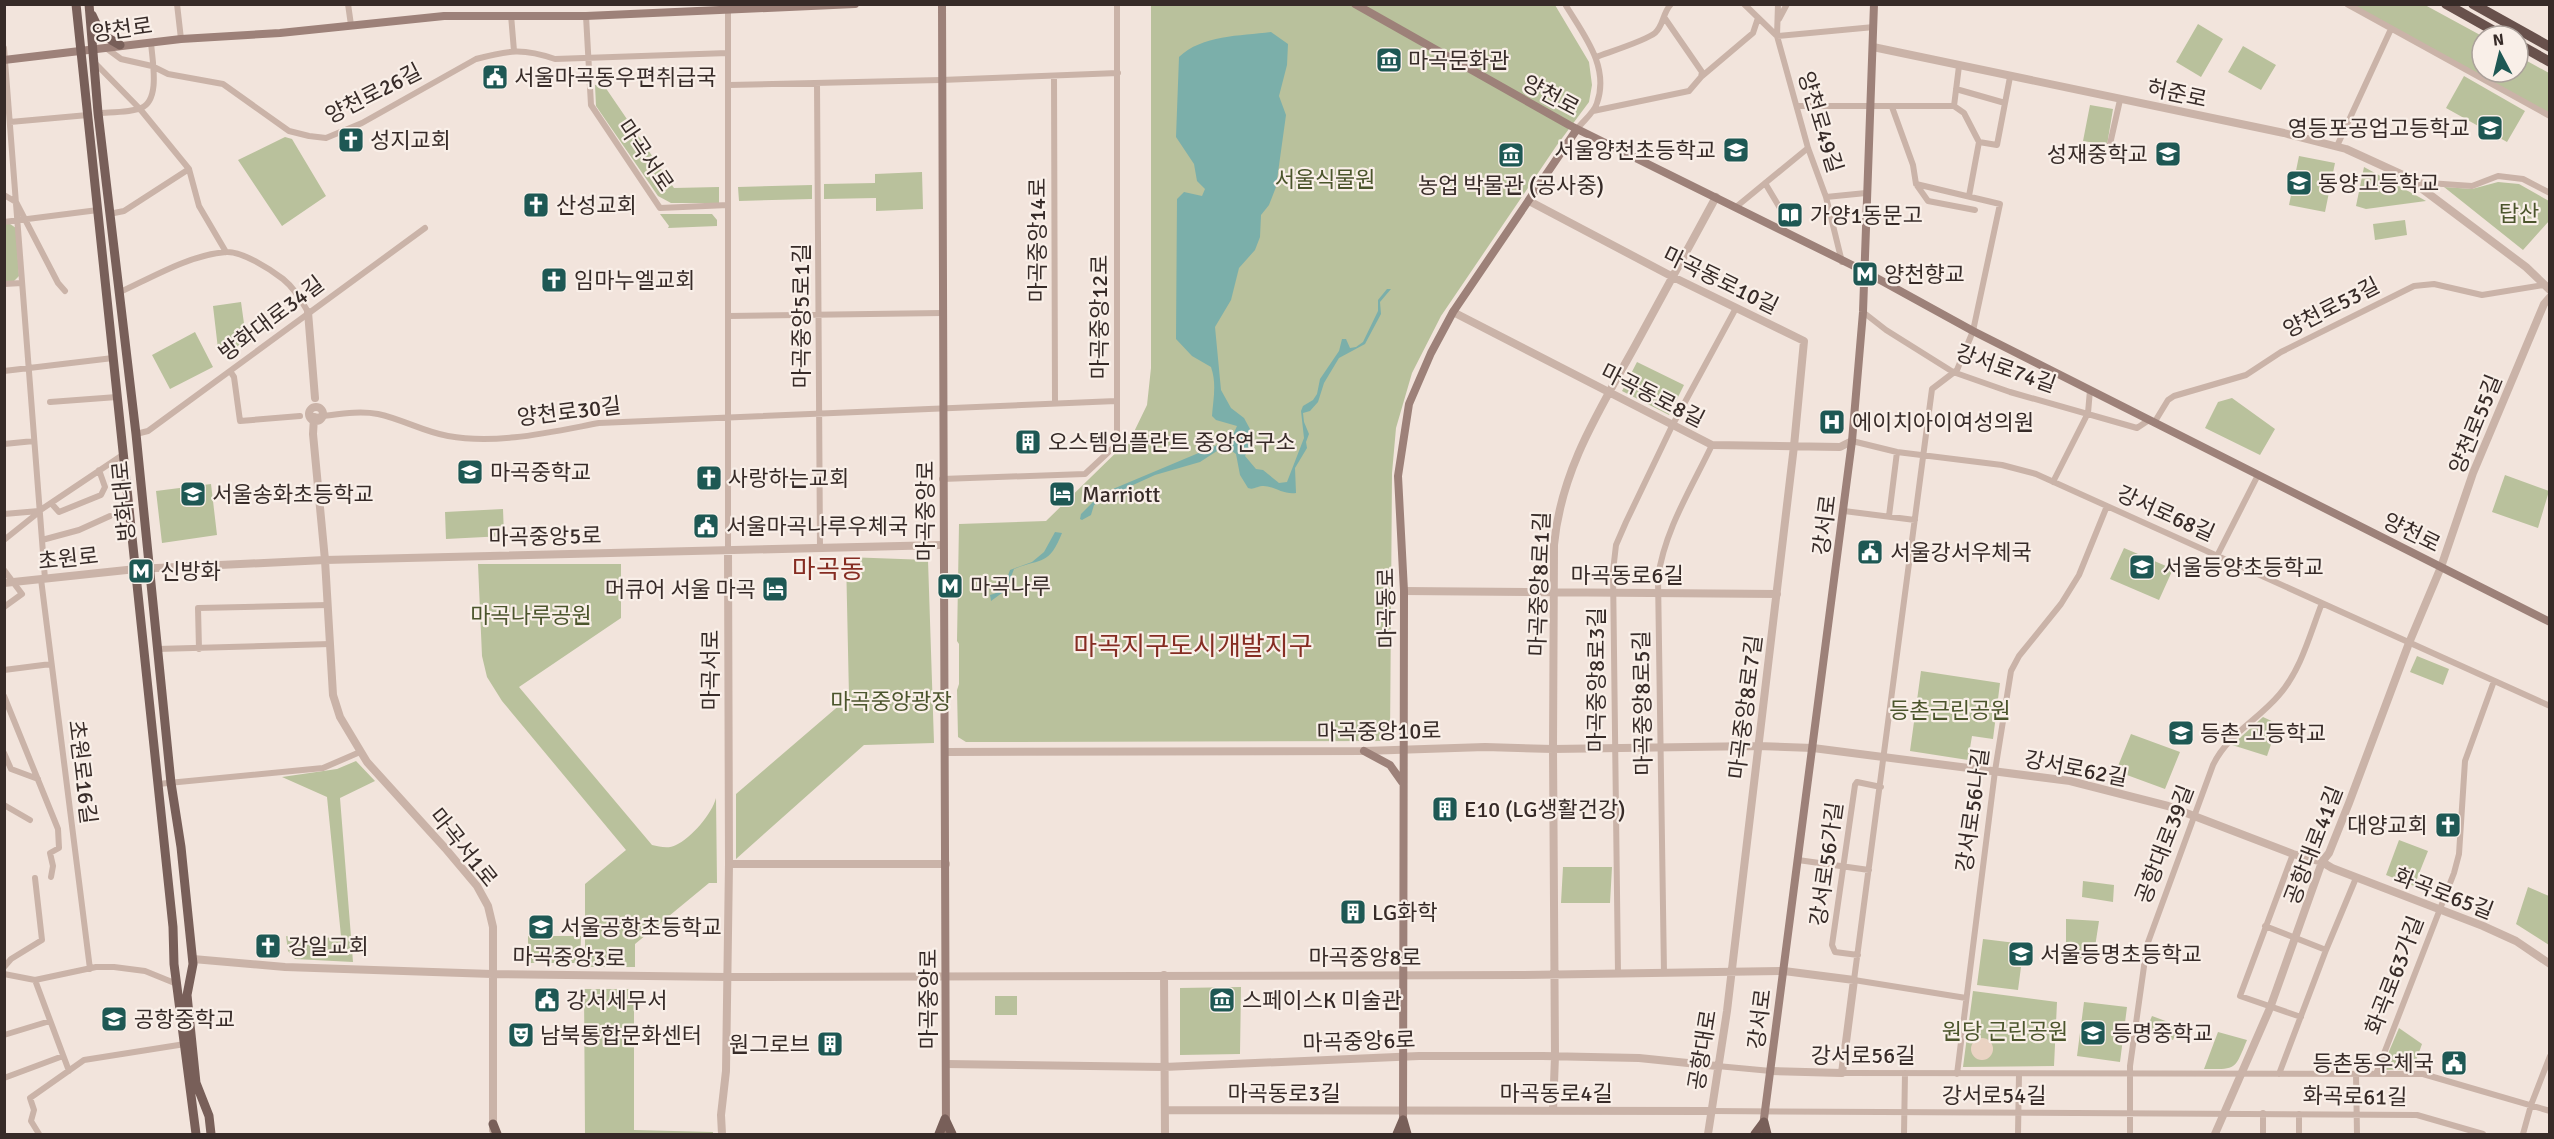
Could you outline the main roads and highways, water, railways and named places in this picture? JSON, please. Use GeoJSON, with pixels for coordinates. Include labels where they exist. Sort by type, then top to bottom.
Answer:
{"type":"FeatureCollection","features":[{"type":"Feature","properties":{"kind":"highway"},"geometry":{"type":"LineString","coordinates":[[2446,4],[2482,24]]}},
{"type":"Feature","properties":{"kind":"highway"},"geometry":{"type":"LineString","coordinates":[[2473,4],[2550,47]]}},
{"type":"Feature","properties":{"kind":"highway"},"geometry":{"type":"LineString","coordinates":[[2530,51],[2550,62]]}},
{"type":"Feature","properties":{"kind":"main road","name":"방화대로"},"geometry":{"type":"LineString","coordinates":[[76,4],[177,984],[196,1134]]}},
{"type":"Feature","properties":{"kind":"main road","name":"양천로"},"geometry":{"type":"LineString","coordinates":[[5,60],[93,51],[120,45],[280,33],[444,16],[586,16],[855,4]]}},
{"type":"Feature","properties":{"kind":"main road","name":"마곡중앙로"},"geometry":{"type":"LineString","coordinates":[[942,4],[942,545],[946,752],[946,1134]]}},
{"type":"Feature","properties":{"kind":"main road","name":"양천로"},"geometry":{"type":"LineString","coordinates":[[1355,4],[1577,129],[1862,270],[1973,331],[2550,622]]}},
{"type":"Feature","properties":{"kind":"main road","name":"강서로"},"geometry":{"type":"LineString","coordinates":[[1762,1134],[1852,441],[1863,312],[1862,270],[1874,4]]}},
{"type":"Feature","properties":{"kind":"main road","name":"방화대로"},"geometry":{"type":"LineString","coordinates":[[89,6],[98,113],[136,434],[171,783],[181,847],[193,959],[187,995],[196,1083],[209,1116],[212,1133]]}},
{"type":"Feature","properties":{"kind":"main road"},"geometry":{"type":"LineString","coordinates":[[89,6],[101,34],[120,45]]}},
{"type":"Feature","properties":{"kind":"main road","name":"마곡동로"},"geometry":{"type":"LineString","coordinates":[[1403,1134],[1404,591],[1398,476],[1409,404],[1431,353],[1453,312],[1577,129]]}},
{"type":"Feature","properties":{"kind":"main road"},"geometry":{"type":"LineString","coordinates":[[1364,751],[1390,765],[1402,783]]}},
{"type":"Feature","properties":{"kind":"main road"},"geometry":{"type":"LineString","coordinates":[[1396,1134],[1403,1116]]}},
{"type":"Feature","properties":{"kind":"main road"},"geometry":{"type":"LineString","coordinates":[[1403,1116],[1407,1134]]}},
{"type":"Feature","properties":{"kind":"main road"},"geometry":{"type":"LineString","coordinates":[[1755,1134],[1765,1117]]}},
{"type":"Feature","properties":{"kind":"main road"},"geometry":{"type":"LineString","coordinates":[[1765,1117],[1767,1134]]}},
{"type":"Feature","properties":{"kind":"main road"},"geometry":{"type":"LineString","coordinates":[[939,1134],[945,1119]]}},
{"type":"Feature","properties":{"kind":"main road"},"geometry":{"type":"LineString","coordinates":[[945,1119],[952,1134]]}},
{"type":"Feature","properties":{"kind":"main road"},"geometry":{"type":"LineString","coordinates":[[191,1134],[194,1123]]}},
{"type":"Feature","properties":{"kind":"water"},"geometry":{"type":"Polygon","coordinates":[[[1271,32],[1288,44],[1287,65],[1279,96],[1286,115],[1276,187],[1269,205],[1261,215],[1260,237],[1255,250],[1239,268],[1231,300],[1215,327],[1221,390],[1231,408],[1244,418],[1250,429],[1252,442],[1245,456],[1256,469],[1263,470],[1279,483],[1287,482],[1304,438],[1301,411],[1303,406],[1313,400],[1317,394],[1320,379],[1339,351],[1342,339],[1346,339],[1350,348],[1363,342],[1378,311],[1378,300],[1387,289],[1391,289],[1380,302],[1381,314],[1365,344],[1339,358],[1324,383],[1318,402],[1310,411],[1303,413],[1309,434],[1306,442],[1307,448],[1295,468],[1296,493],[1287,493],[1266,486],[1248,488],[1240,475],[1236,454],[1229,449],[1217,451],[1200,462],[1155,475],[1133,485],[1125,493],[1094,505],[1091,515],[1082,520],[1080,519],[1081,514],[1101,494],[1220,444],[1233,435],[1237,426],[1216,420],[1212,416],[1214,386],[1211,367],[1192,356],[1176,339],[1177,199],[1184,192],[1202,196],[1205,189],[1197,181],[1194,164],[1176,137],[1179,57],[1188,50],[1210,40],[1271,32]]]}},
{"type":"Feature","properties":{"kind":"water"},"geometry":{"type":"Polygon","coordinates":[[[1055,532],[1062,533],[1053,551],[1043,559],[1014,569],[1006,590],[991,601],[990,595],[1002,589],[1010,570],[1032,562],[1044,552],[1055,532]]]}},
{"type":"Feature","properties":{"kind":"place","name":"마곡문화관"},"geometry":{"type":"Point","coordinates":[1389,60]}},
{"type":"Feature","properties":{"kind":"place","name":"서울마곡동우편취급국"},"geometry":{"type":"Point","coordinates":[495,77]}},
{"type":"Feature","properties":{"kind":"place","name":"영등포공업고등학교"},"geometry":{"type":"Point","coordinates":[2490,128]}},
{"type":"Feature","properties":{"kind":"place","name":"성지교회"},"geometry":{"type":"Point","coordinates":[351,140]}},
{"type":"Feature","properties":{"kind":"place","name":"서울양천초등학교"},"geometry":{"type":"Point","coordinates":[1736,150]}},
{"type":"Feature","properties":{"kind":"place","name":"성재중학교"},"geometry":{"type":"Point","coordinates":[2168,154]}},
{"type":"Feature","properties":{"kind":"place","name":"농업 박물관 (공사중)"},"geometry":{"type":"Point","coordinates":[1511,155]}},
{"type":"Feature","properties":{"kind":"place","name":"동양고등학교"},"geometry":{"type":"Point","coordinates":[2299,183]}},
{"type":"Feature","properties":{"kind":"place","name":"산성교회"},"geometry":{"type":"Point","coordinates":[536,205]}},
{"type":"Feature","properties":{"kind":"place","name":"가양1동문고"},"geometry":{"type":"Point","coordinates":[1790,215]}},
{"type":"Feature","properties":{"kind":"place","name":"양천향교"},"geometry":{"type":"Point","coordinates":[1865,274]}},
{"type":"Feature","properties":{"kind":"place","name":"임마누엘교회"},"geometry":{"type":"Point","coordinates":[554,280]}},
{"type":"Feature","properties":{"kind":"place","name":"에이치아이여성의원"},"geometry":{"type":"Point","coordinates":[1832,422]}},
{"type":"Feature","properties":{"kind":"place","name":"오스템임플란트 중앙연구소"},"geometry":{"type":"Point","coordinates":[1028,442]}},
{"type":"Feature","properties":{"kind":"place","name":"마곡중학교"},"geometry":{"type":"Point","coordinates":[470,472]}},
{"type":"Feature","properties":{"kind":"place","name":"사랑하는교회"},"geometry":{"type":"Point","coordinates":[709,478]}},
{"type":"Feature","properties":{"kind":"place","name":"서울송화초등학교"},"geometry":{"type":"Point","coordinates":[193,494]}},
{"type":"Feature","properties":{"kind":"place","name":"Marriott"},"geometry":{"type":"Point","coordinates":[1062,494]}},
{"type":"Feature","properties":{"kind":"place","name":"서울마곡나루우체국"},"geometry":{"type":"Point","coordinates":[706,526]}},
{"type":"Feature","properties":{"kind":"place","name":"서울강서우체국"},"geometry":{"type":"Point","coordinates":[1870,552]}},
{"type":"Feature","properties":{"kind":"place","name":"서울등양초등학교"},"geometry":{"type":"Point","coordinates":[2142,567]}},
{"type":"Feature","properties":{"kind":"place","name":"신방화"},"geometry":{"type":"Point","coordinates":[141,571]}},
{"type":"Feature","properties":{"kind":"place","name":"마곡나루"},"geometry":{"type":"Point","coordinates":[950,586]}},
{"type":"Feature","properties":{"kind":"place","name":"머큐어 서울 마곡"},"geometry":{"type":"Point","coordinates":[775,589]}},
{"type":"Feature","properties":{"kind":"place","name":"등촌 고등학교"},"geometry":{"type":"Point","coordinates":[2181,733]}},
{"type":"Feature","properties":{"kind":"place","name":"E10 (LG생활건강)"},"geometry":{"type":"Point","coordinates":[1445,809]}},
{"type":"Feature","properties":{"kind":"place","name":"대양교회"},"geometry":{"type":"Point","coordinates":[2448,825]}},
{"type":"Feature","properties":{"kind":"place","name":"LG화학"},"geometry":{"type":"Point","coordinates":[1353,912]}},
{"type":"Feature","properties":{"kind":"place","name":"서울공항초등학교"},"geometry":{"type":"Point","coordinates":[541,927]}},
{"type":"Feature","properties":{"kind":"place","name":"강일교회"},"geometry":{"type":"Point","coordinates":[268,946]}},
{"type":"Feature","properties":{"kind":"place","name":"서울등명초등학교"},"geometry":{"type":"Point","coordinates":[2021,954]}},
{"type":"Feature","properties":{"kind":"place","name":"강서세무서"},"geometry":{"type":"Point","coordinates":[547,1000]}},
{"type":"Feature","properties":{"kind":"place","name":"스페이스K 미술관"},"geometry":{"type":"Point","coordinates":[1222,1000]}},
{"type":"Feature","properties":{"kind":"place","name":"공항중학교"},"geometry":{"type":"Point","coordinates":[114,1019]}},
{"type":"Feature","properties":{"kind":"place","name":"등명중학교"},"geometry":{"type":"Point","coordinates":[2093,1033]}},
{"type":"Feature","properties":{"kind":"place","name":"남북통합문화센터"},"geometry":{"type":"Point","coordinates":[521,1035]}},
{"type":"Feature","properties":{"kind":"place","name":"원그로브"},"geometry":{"type":"Point","coordinates":[830,1044]}},
{"type":"Feature","properties":{"kind":"place","name":"등촌동우체국"},"geometry":{"type":"Point","coordinates":[2454,1063]}},
{"type":"Feature","properties":{"kind":"district","name":"마곡동"},"geometry":{"type":"Point","coordinates":[828,569]}},
{"type":"Feature","properties":{"kind":"district","name":"마곡지구도시개발지구"},"geometry":{"type":"Point","coordinates":[1193,646]}},
{"type":"Feature","properties":{"kind":"park label","name":"서울식물원"},"geometry":{"type":"Point","coordinates":[1325,179]}},
{"type":"Feature","properties":{"kind":"park label","name":"탑산"},"geometry":{"type":"Point","coordinates":[2519,213]}},
{"type":"Feature","properties":{"kind":"park label","name":"마곡나루공원"},"geometry":{"type":"Point","coordinates":[531,615]}},
{"type":"Feature","properties":{"kind":"park label","name":"마곡중앙광장"},"geometry":{"type":"Point","coordinates":[891,701]}},
{"type":"Feature","properties":{"kind":"park label","name":"등촌근린공원"},"geometry":{"type":"Point","coordinates":[1950,710]}},
{"type":"Feature","properties":{"kind":"park label","name":"원당 근린공원"},"geometry":{"type":"Point","coordinates":[2005,1031]}}]}
